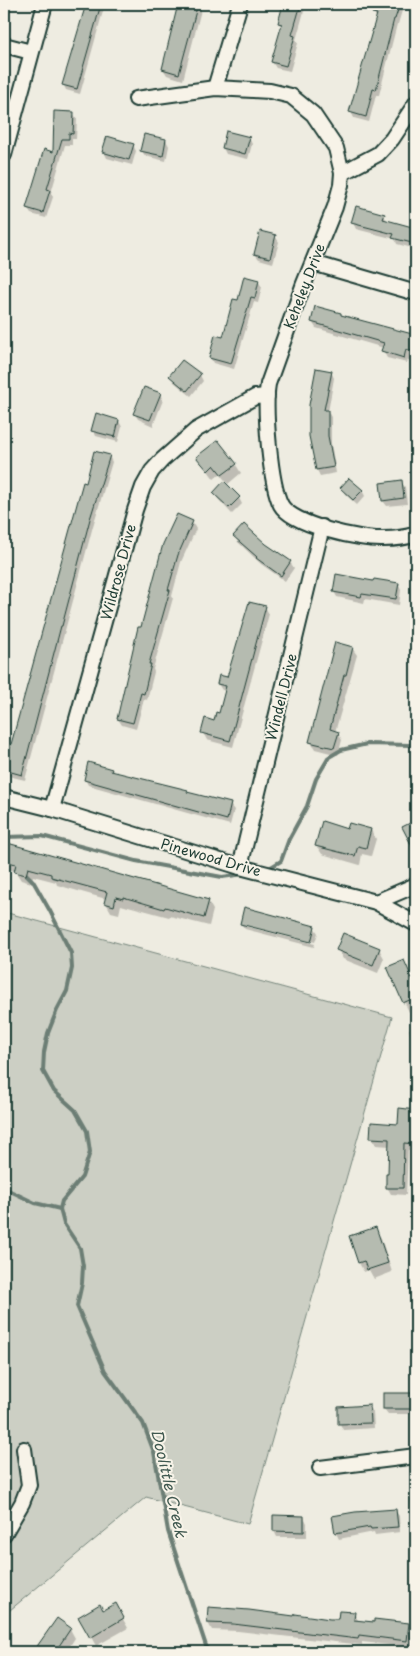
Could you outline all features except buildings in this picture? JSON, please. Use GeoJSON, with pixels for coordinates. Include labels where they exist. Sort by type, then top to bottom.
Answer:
{"type":"FeatureCollection","features":[{"type":"Feature","properties":{"kind":"street"},"geometry":{"type":"LineString","coordinates":[[4,155],[44,4]]}},
{"type":"Feature","properties":{"kind":"street"},"geometry":{"type":"LineString","coordinates":[[215,88],[240,4]]}},
{"type":"Feature","properties":{"kind":"street"},"geometry":{"type":"LineString","coordinates":[[4,46],[32,52]]}},
{"type":"Feature","properties":{"kind":"street","name":"Keheley Drive"},"geometry":{"type":"LineString","coordinates":[[136,99],[215,88],[270,91],[292,96],[313,114],[336,148],[342,173],[335,207],[303,286],[268,384],[266,396],[273,481],[281,505],[287,513],[301,521],[353,536],[382,540],[403,538],[416,534]]}},
{"type":"Feature","properties":{"kind":"street"},"geometry":{"type":"LineString","coordinates":[[342,173],[378,154],[392,140],[416,103]]}},
{"type":"Feature","properties":{"kind":"street"},"geometry":{"type":"LineString","coordinates":[[313,263],[416,293]]}},
{"type":"Feature","properties":{"kind":"street","name":"Wildrose Drive"},"geometry":{"type":"LineString","coordinates":[[52,809],[143,487],[152,471],[162,460],[196,430],[255,396],[266,396]]}},
{"type":"Feature","properties":{"kind":"street","name":"Windell Drive"},"geometry":{"type":"LineString","coordinates":[[240,866],[322,527]]}},
{"type":"Feature","properties":{"kind":"street","name":"Pinewood Drive"},"geometry":{"type":"LineString","coordinates":[[4,797],[52,809],[240,866],[376,902],[416,924]]}},
{"type":"Feature","properties":{"kind":"street"},"geometry":{"type":"LineString","coordinates":[[376,902],[416,885]]}},
{"type":"Feature","properties":{"kind":"street"},"geometry":{"type":"LineString","coordinates":[[4,1534],[22,1503],[29,1485],[24,1449]]}},
{"type":"Feature","properties":{"kind":"street"},"geometry":{"type":"LineString","coordinates":[[320,1468],[416,1456]]}},
{"type":"Feature","properties":{"kind":"shaded area"},"geometry":{"type":"Polygon","coordinates":[[[4,912],[392,1017],[248,1524],[146,1497],[4,1615],[4,912]]]}},
{"type":"Feature","properties":{"kind":"waterway","name":"Doolittle Creek"},"geometry":{"type":"LineString","coordinates":[[4,722],[4,746]]}},
{"type":"Feature","properties":{"kind":"waterway"},"geometry":{"type":"LineString","coordinates":[[266,870],[281,861],[289,839],[307,806],[316,779],[329,757],[341,750],[367,744],[410,745],[416,743]]}},
{"type":"Feature","properties":{"kind":"waterway"},"geometry":{"type":"LineString","coordinates":[[4,837],[42,836],[136,861],[222,877],[244,874]]}},
{"type":"Feature","properties":{"kind":"waterway","name":"Doolittle Creek"},"geometry":{"type":"LineString","coordinates":[[24,872],[33,881],[71,953],[72,968],[67,991],[48,1033],[43,1071],[54,1091],[75,1110],[87,1131],[90,1152],[82,1177],[62,1201],[60,1209],[64,1224],[80,1248],[83,1266],[82,1283],[77,1306],[105,1371],[143,1423],[154,1452],[168,1531],[208,1652]]}},
{"type":"Feature","properties":{"kind":"waterway"},"geometry":{"type":"LineString","coordinates":[[4,1188],[35,1203],[60,1209]]}}]}
